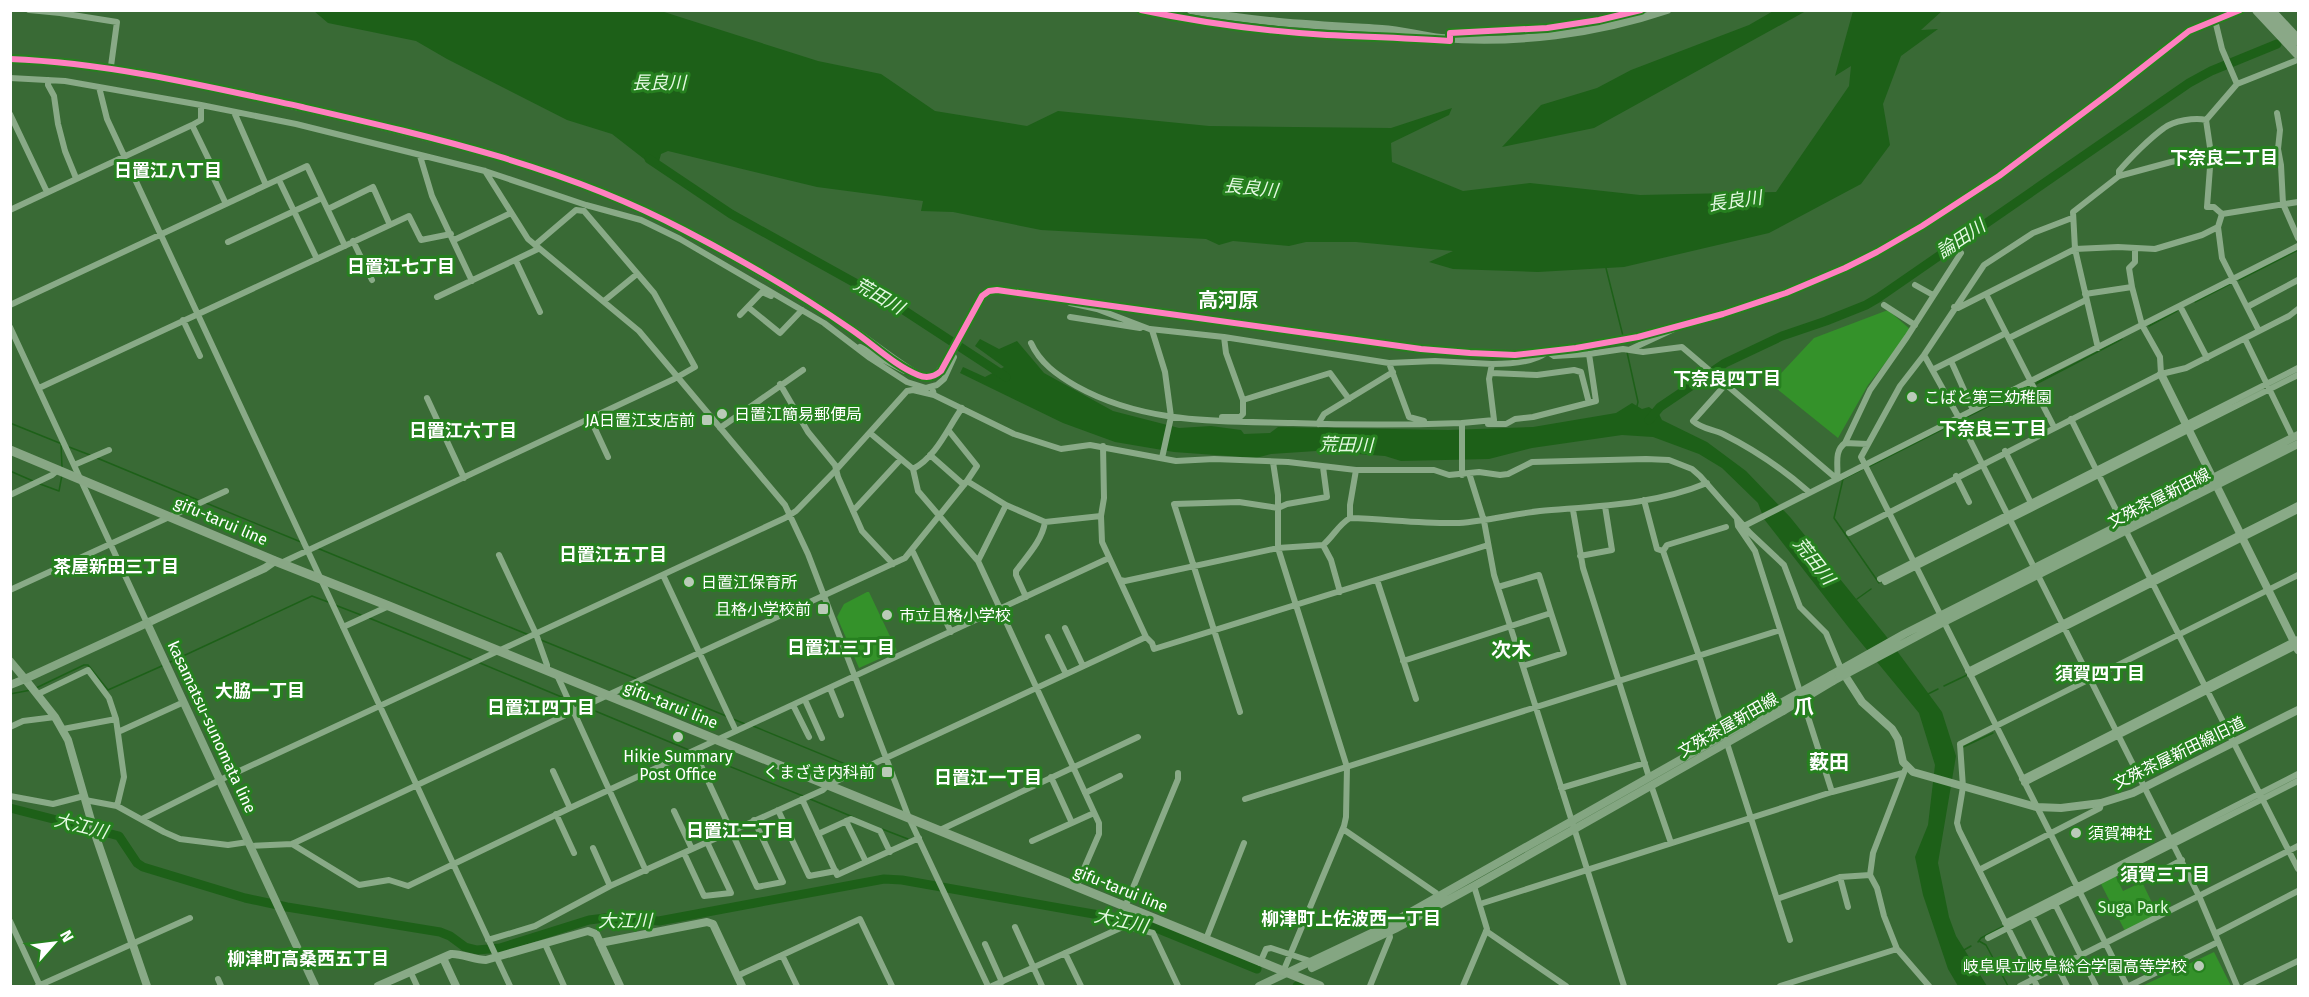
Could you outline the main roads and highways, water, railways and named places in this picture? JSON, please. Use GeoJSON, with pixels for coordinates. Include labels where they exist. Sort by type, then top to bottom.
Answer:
{"type":"FeatureCollection","features":[{"type":"Feature","properties":{"kind":"highway"},"geometry":{"type":"LineString","coordinates":[[2257,10],[2295,59]]}},
{"type":"Feature","properties":{"kind":"highway"},"geometry":{"type":"LineString","coordinates":[[2270,10],[2298,40]]}},
{"type":"Feature","properties":{"kind":"main road"},"geometry":{"type":"LineString","coordinates":[[1191,10],[1331,26],[1393,30],[1440,38],[1470,39],[1578,32],[1634,21],[1667,10]]}},
{"type":"Feature","properties":{"kind":"main road","name":"文殊茶屋新田線"},"geometry":{"type":"LineString","coordinates":[[1273,986],[1288,974],[1386,926],[1573,825],[1869,657],[2297,442]]}},
{"type":"Feature","properties":{"kind":"main road","name":"gifu-tarui line"},"geometry":{"type":"LineString","coordinates":[[10,450],[278,562],[1125,906],[1151,925],[1206,939],[1320,987]]}},
{"type":"Feature","properties":{"kind":"main road","name":"kasamatsu-sunomata line"},"geometry":{"type":"LineString","coordinates":[[10,661],[25,679],[147,623],[315,987]]}},
{"type":"Feature","properties":{"kind":"main road","name":"文殊茶屋新田線"},"geometry":{"type":"LineString","coordinates":[[1288,974],[1389,932],[1474,886],[1573,825]]}},
{"type":"Feature","properties":{"kind":"main road"},"geometry":{"type":"LineString","coordinates":[[1259,987],[1288,974]]}},
{"type":"Feature","properties":{"kind":"water"},"geometry":{"type":"Polygon","coordinates":[[[1775,10],[1806,11],[1594,128],[1502,147],[1541,105],[1597,88],[1631,70],[1749,25],[1775,10]]]}},
{"type":"Feature","properties":{"kind":"water","name":"長良川"},"geometry":{"type":"Polygon","coordinates":[[[314,11],[661,11],[818,61],[881,74],[935,111],[1027,126],[1058,111],[1209,126],[1391,128],[1452,108],[1449,115],[1391,143],[1392,162],[1463,191],[1530,183],[1640,195],[1776,192],[1849,86],[1851,66],[1835,76],[1853,11],[1942,11],[1921,30],[1938,29],[1901,56],[1883,104],[1890,145],[1861,184],[1769,233],[1624,267],[1538,272],[1453,269],[1429,262],[1453,251],[1356,242],[1306,242],[1289,246],[1233,241],[1219,245],[1206,239],[1041,230],[953,212],[921,211],[923,201],[817,187],[668,151],[661,154],[657,169],[612,134],[567,120],[416,41],[328,23],[314,11]]]}},
{"type":"Feature","properties":{"kind":"water"},"geometry":{"type":"Polygon","coordinates":[[[980,339],[999,349],[1017,341],[1044,373],[1113,411],[1179,428],[1211,426],[1241,430],[1244,434],[1270,433],[1278,427],[1449,430],[1533,427],[1616,413],[1632,403],[1642,409],[1649,407],[1659,414],[1662,420],[1707,442],[1746,471],[1790,517],[1886,636],[1942,712],[1956,756],[1938,863],[1949,917],[1956,936],[1987,986],[1958,986],[1948,969],[1923,895],[1915,857],[1928,825],[1935,765],[1919,713],[1764,519],[1758,503],[1722,468],[1699,454],[1653,437],[1622,435],[1532,448],[1489,459],[1401,461],[1385,456],[1316,451],[1271,454],[1256,458],[1174,452],[1115,442],[1063,423],[960,373],[963,367],[985,377],[1004,367],[975,346],[980,339]]]}},
{"type":"Feature","properties":{"kind":"waterway","name":"論田川"},"geometry":{"type":"LineString","coordinates":[[1649,420],[1660,407],[1725,363],[1782,336],[1826,321],[1878,298],[2189,83],[2211,71],[2277,44]]}},
{"type":"Feature","properties":{"kind":"waterway","name":"荒田川"},"geometry":{"type":"LineString","coordinates":[[649,159],[731,214],[902,309],[1006,377]]}},
{"type":"Feature","properties":{"kind":"waterway"},"geometry":{"type":"LineString","coordinates":[[2239,280],[2298,250]]}},
{"type":"Feature","properties":{"kind":"waterway"},"geometry":{"type":"LineString","coordinates":[[1606,268],[1623,336]]}},
{"type":"Feature","properties":{"kind":"waterway"},"geometry":{"type":"LineString","coordinates":[[2195,302],[2230,284]]}},
{"type":"Feature","properties":{"kind":"waterway"},"geometry":{"type":"LineString","coordinates":[[2149,326],[2177,311]]}},
{"type":"Feature","properties":{"kind":"waterway"},"geometry":{"type":"LineString","coordinates":[[2034,385],[2122,339]]}},
{"type":"Feature","properties":{"kind":"waterway"},"geometry":{"type":"LineString","coordinates":[[1627,352],[1637,406]]}},
{"type":"Feature","properties":{"kind":"waterway"},"geometry":{"type":"LineString","coordinates":[[2037,382],[2062,370]]}},
{"type":"Feature","properties":{"kind":"waterway"},"geometry":{"type":"LineString","coordinates":[[1965,418],[2029,386]]}},
{"type":"Feature","properties":{"kind":"waterway"},"geometry":{"type":"LineString","coordinates":[[10,423],[62,444]]}},
{"type":"Feature","properties":{"kind":"waterway"},"geometry":{"type":"LineString","coordinates":[[1870,466],[1955,423]]}},
{"type":"Feature","properties":{"kind":"waterway"},"geometry":{"type":"LineString","coordinates":[[61,445],[62,467]]}},
{"type":"Feature","properties":{"kind":"waterway"},"geometry":{"type":"LineString","coordinates":[[69,447],[90,455]]}},
{"type":"Feature","properties":{"kind":"waterway"},"geometry":{"type":"LineString","coordinates":[[97,458],[198,500]]}},
{"type":"Feature","properties":{"kind":"waterway"},"geometry":{"type":"LineString","coordinates":[[1861,470],[1843,479],[1834,518],[1879,583]]}},
{"type":"Feature","properties":{"kind":"waterway"},"geometry":{"type":"LineString","coordinates":[[10,471],[33,481]]}},
{"type":"Feature","properties":{"kind":"waterway"},"geometry":{"type":"LineString","coordinates":[[40,484],[59,491],[62,475]]}},
{"type":"Feature","properties":{"kind":"waterway"},"geometry":{"type":"LineString","coordinates":[[206,503],[301,542]]}},
{"type":"Feature","properties":{"kind":"waterway"},"geometry":{"type":"LineString","coordinates":[[317,548],[529,635]]}},
{"type":"Feature","properties":{"kind":"waterway"},"geometry":{"type":"LineString","coordinates":[[1857,599],[1871,589]]}},
{"type":"Feature","properties":{"kind":"waterway"},"geometry":{"type":"LineString","coordinates":[[168,663],[312,596],[328,602]]}},
{"type":"Feature","properties":{"kind":"waterway"},"geometry":{"type":"LineString","coordinates":[[335,605],[361,615]]}},
{"type":"Feature","properties":{"kind":"waterway"},"geometry":{"type":"LineString","coordinates":[[369,618],[472,660]]}},
{"type":"Feature","properties":{"kind":"waterway"},"geometry":{"type":"LineString","coordinates":[[541,640],[637,679]]}},
{"type":"Feature","properties":{"kind":"waterway"},"geometry":{"type":"LineString","coordinates":[[480,663],[564,698]]}},
{"type":"Feature","properties":{"kind":"waterway"},"geometry":{"type":"LineString","coordinates":[[36,688],[88,665],[108,690],[164,665]]}},
{"type":"Feature","properties":{"kind":"waterway"},"geometry":{"type":"LineString","coordinates":[[1944,686],[1967,675]]}},
{"type":"Feature","properties":{"kind":"waterway"},"geometry":{"type":"LineString","coordinates":[[644,682],[726,716]]}},
{"type":"Feature","properties":{"kind":"waterway"},"geometry":{"type":"LineString","coordinates":[[1928,694],[1938,689]]}},
{"type":"Feature","properties":{"kind":"waterway"},"geometry":{"type":"LineString","coordinates":[[10,694],[31,690]]}},
{"type":"Feature","properties":{"kind":"waterway"},"geometry":{"type":"LineString","coordinates":[[571,701],[581,705]]}},
{"type":"Feature","properties":{"kind":"waterway"},"geometry":{"type":"LineString","coordinates":[[588,708],[689,750]]}},
{"type":"Feature","properties":{"kind":"waterway"},"geometry":{"type":"LineString","coordinates":[[733,719],[745,724]]}},
{"type":"Feature","properties":{"kind":"waterway"},"geometry":{"type":"LineString","coordinates":[[753,726],[855,768]]}},
{"type":"Feature","properties":{"kind":"waterway"},"geometry":{"type":"LineString","coordinates":[[1963,747],[1993,733]]}},
{"type":"Feature","properties":{"kind":"waterway"},"geometry":{"type":"LineString","coordinates":[[699,754],[803,796]]}},
{"type":"Feature","properties":{"kind":"waterway"},"geometry":{"type":"LineString","coordinates":[[810,799],[853,817]]}},
{"type":"Feature","properties":{"kind":"waterway","name":"大江川"},"geometry":{"type":"LineString","coordinates":[[10,808],[119,836],[137,863],[143,867],[245,898],[440,932],[465,947],[477,950],[500,948],[589,920],[605,918],[659,921],[884,879],[902,880],[1144,923],[1257,969]]}},
{"type":"Feature","properties":{"kind":"waterway"},"geometry":{"type":"LineString","coordinates":[[882,829],[908,839]]}},
{"type":"Feature","properties":{"kind":"waterway"},"geometry":{"type":"LineString","coordinates":[[1978,942],[1981,938],[2004,926]]}},
{"type":"Feature","properties":{"kind":"waterway"},"geometry":{"type":"LineString","coordinates":[[1979,941],[1986,945],[2008,986]]}},
{"type":"Feature","properties":{"kind":"waterway"},"geometry":{"type":"LineString","coordinates":[[1964,950],[1971,946]]}},
{"type":"Feature","properties":{"kind":"place","name":"こばと第三幼稚園"},"geometry":{"type":"Point","coordinates":[1912,397]}},
{"type":"Feature","properties":{"kind":"place","name":"日置江簡易郵便局"},"geometry":{"type":"Point","coordinates":[722,414]}},
{"type":"Feature","properties":{"kind":"place","name":"JA日置江支店前"},"geometry":{"type":"Point","coordinates":[707,420]}},
{"type":"Feature","properties":{"kind":"place","name":"日置江保育所"},"geometry":{"type":"Point","coordinates":[689,582]}},
{"type":"Feature","properties":{"kind":"place","name":"且格小学校前"},"geometry":{"type":"Point","coordinates":[823,609]}},
{"type":"Feature","properties":{"kind":"place","name":"市立且格小学校"},"geometry":{"type":"Point","coordinates":[887,615]}},
{"type":"Feature","properties":{"kind":"place","name":"Hikie Summary Post Office"},"geometry":{"type":"Point","coordinates":[678,737]}},
{"type":"Feature","properties":{"kind":"place","name":"くまざき内科前"},"geometry":{"type":"Point","coordinates":[887,772]}},
{"type":"Feature","properties":{"kind":"place","name":"須賀神社"},"geometry":{"type":"Point","coordinates":[2076,833]}},
{"type":"Feature","properties":{"kind":"place","name":"岐阜県立岐阜総合学園高等学校"},"geometry":{"type":"Point","coordinates":[2199,966]}},
{"type":"Feature","properties":{"kind":"district","name":"下奈良二丁目"},"geometry":{"type":"Point","coordinates":[2224,158]}},
{"type":"Feature","properties":{"kind":"district","name":"日置江八丁目"},"geometry":{"type":"Point","coordinates":[168,171]}},
{"type":"Feature","properties":{"kind":"district","name":"日置江七丁目"},"geometry":{"type":"Point","coordinates":[401,267]}},
{"type":"Feature","properties":{"kind":"district","name":"高河原"},"geometry":{"type":"Point","coordinates":[1228,300]}},
{"type":"Feature","properties":{"kind":"district","name":"下奈良四丁目"},"geometry":{"type":"Point","coordinates":[1727,379]}},
{"type":"Feature","properties":{"kind":"district","name":"下奈良三丁目"},"geometry":{"type":"Point","coordinates":[1993,429]}},
{"type":"Feature","properties":{"kind":"district","name":"日置江六丁目"},"geometry":{"type":"Point","coordinates":[463,431]}},
{"type":"Feature","properties":{"kind":"district","name":"日置江五丁目"},"geometry":{"type":"Point","coordinates":[613,555]}},
{"type":"Feature","properties":{"kind":"district","name":"茶屋新田三丁目"},"geometry":{"type":"Point","coordinates":[116,567]}},
{"type":"Feature","properties":{"kind":"district","name":"日置江三丁目"},"geometry":{"type":"Point","coordinates":[841,648]}},
{"type":"Feature","properties":{"kind":"district","name":"次木"},"geometry":{"type":"Point","coordinates":[1511,650]}},
{"type":"Feature","properties":{"kind":"district","name":"須賀四丁目"},"geometry":{"type":"Point","coordinates":[2100,674]}},
{"type":"Feature","properties":{"kind":"district","name":"大脇一丁目"},"geometry":{"type":"Point","coordinates":[260,691]}},
{"type":"Feature","properties":{"kind":"district","name":"爪"},"geometry":{"type":"Point","coordinates":[1804,706]}},
{"type":"Feature","properties":{"kind":"district","name":"日置江四丁目"},"geometry":{"type":"Point","coordinates":[541,708]}},
{"type":"Feature","properties":{"kind":"district","name":"薮田"},"geometry":{"type":"Point","coordinates":[1829,762]}},
{"type":"Feature","properties":{"kind":"district","name":"日置江一丁目"},"geometry":{"type":"Point","coordinates":[988,778]}},
{"type":"Feature","properties":{"kind":"district","name":"日置江二丁目"},"geometry":{"type":"Point","coordinates":[740,831]}},
{"type":"Feature","properties":{"kind":"district","name":"須賀三丁目"},"geometry":{"type":"Point","coordinates":[2165,875]}},
{"type":"Feature","properties":{"kind":"district","name":"柳津町上佐波西一丁目"},"geometry":{"type":"Point","coordinates":[1351,919]}},
{"type":"Feature","properties":{"kind":"district","name":"柳津町高桑西五丁目"},"geometry":{"type":"Point","coordinates":[308,959]}},
{"type":"Feature","properties":{"kind":"park label","name":"Suga Park"},"geometry":{"type":"Point","coordinates":[2133,907]}}]}
